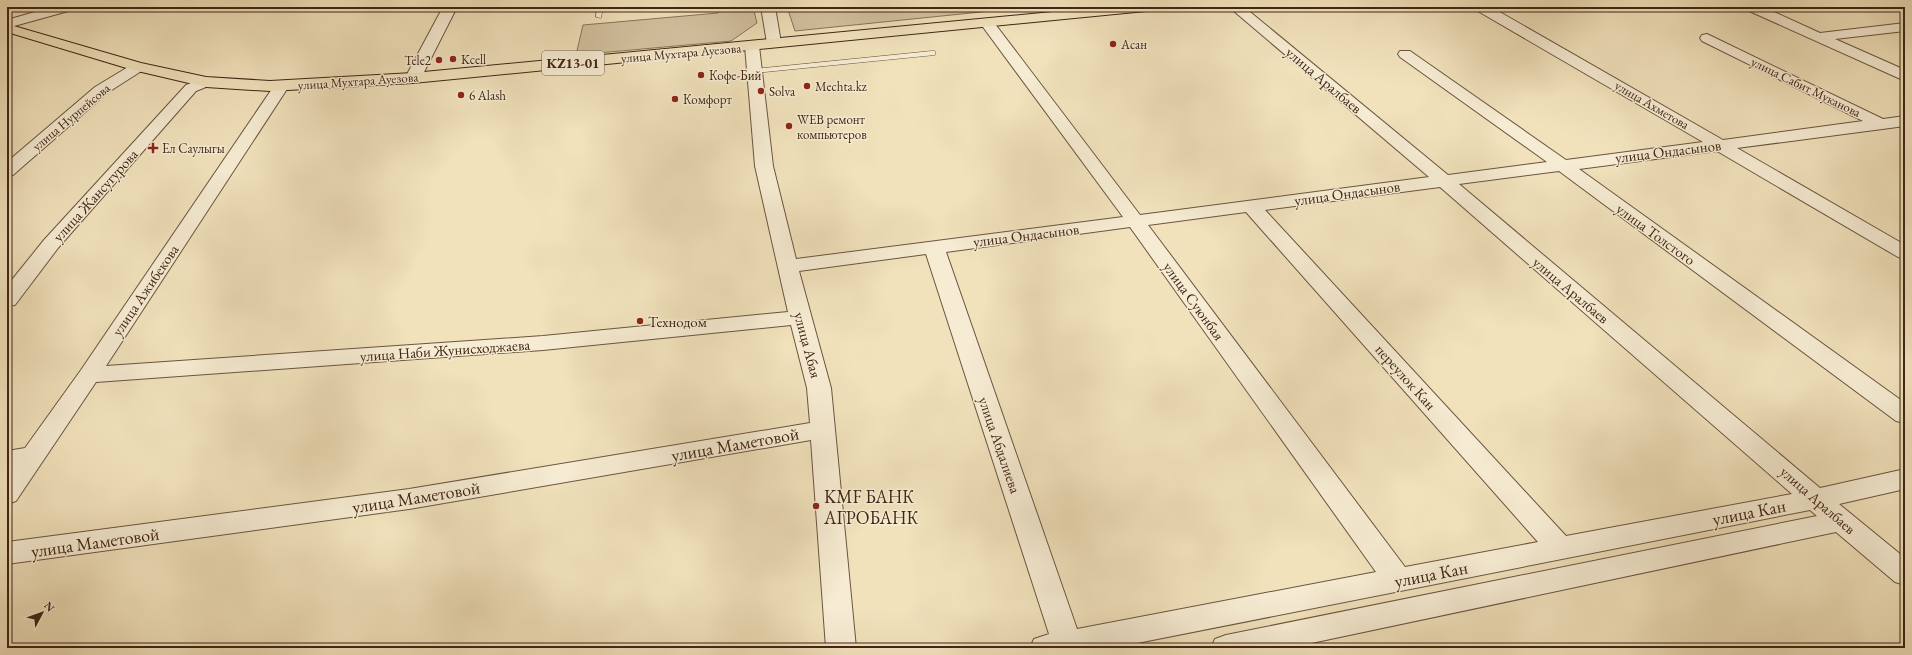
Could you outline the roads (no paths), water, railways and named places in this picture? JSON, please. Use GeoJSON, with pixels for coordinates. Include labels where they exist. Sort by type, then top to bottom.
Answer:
{"type":"FeatureCollection","features":[{"type":"Feature","properties":{"kind":"main road","name":"улица Мухтара Ауезова"},"geometry":{"type":"LineString","coordinates":[[7,28],[138,67],[206,82],[281,86],[413,78],[1146,7]]}},
{"type":"Feature","properties":{"kind":"street"},"geometry":{"type":"LineString","coordinates":[[7,24],[67,7]]}},
{"type":"Feature","properties":{"kind":"street"},"geometry":{"type":"LineString","coordinates":[[413,78],[450,7]]}},
{"type":"Feature","properties":{"kind":"street","name":"улица Абая"},"geometry":{"type":"LineString","coordinates":[[768,7],[763,45],[755,71],[764,166],[800,317],[819,388],[840,648]]}},
{"type":"Feature","properties":{"kind":"street","name":"улица Аралбаев"},"geometry":{"type":"LineString","coordinates":[[1236,7],[1443,180],[1841,521],[1905,574]]}},
{"type":"Feature","properties":{"kind":"street","name":"улица Ахметова"},"geometry":{"type":"LineString","coordinates":[[1480,7],[1720,145],[1905,254]]}},
{"type":"Feature","properties":{"kind":"street"},"geometry":{"type":"LineString","coordinates":[[1752,7],[1905,76]]}},
{"type":"Feature","properties":{"kind":"street","name":"улица Суюнбая"},"geometry":{"type":"LineString","coordinates":[[987,23],[1136,222],[1398,580]]}},
{"type":"Feature","properties":{"kind":"street"},"geometry":{"type":"LineString","coordinates":[[1817,37],[1905,27]]}},
{"type":"Feature","properties":{"kind":"street","name":"улица Сабит Муканова"},"geometry":{"type":"LineString","coordinates":[[1707,38],[1905,136]]}},
{"type":"Feature","properties":{"kind":"street","name":"улица Толстого"},"geometry":{"type":"LineString","coordinates":[[1406,54],[1562,165],[1905,415]]}},
{"type":"Feature","properties":{"kind":"street","name":"улица Нурпейсова"},"geometry":{"type":"LineString","coordinates":[[7,171],[101,90],[138,67]]}},
{"type":"Feature","properties":{"kind":"street","name":"улица Жансугурова"},"geometry":{"type":"LineString","coordinates":[[7,300],[51,244],[190,88],[206,82]]}},
{"type":"Feature","properties":{"kind":"street","name":"улица Ажибекова"},"geometry":{"type":"LineString","coordinates":[[7,494],[89,375],[281,86]]}},
{"type":"Feature","properties":{"kind":"street","name":"улица Ондасынов"},"geometry":{"type":"LineString","coordinates":[[789,266],[1905,121]]}},
{"type":"Feature","properties":{"kind":"street","name":"переулок Кан"},"geometry":{"type":"LineString","coordinates":[[1251,206],[1560,548]]}},
{"type":"Feature","properties":{"kind":"street","name":"улица Абдалиева"},"geometry":{"type":"LineString","coordinates":[[934,247],[1056,646]]}},
{"type":"Feature","properties":{"kind":"street","name":"улица Наби Жунисходжаева"},"geometry":{"type":"LineString","coordinates":[[89,375],[543,343],[800,317]]}},
{"type":"Feature","properties":{"kind":"street","name":"улица Маметовой"},"geometry":{"type":"LineString","coordinates":[[7,553],[409,499],[823,429]]}},
{"type":"Feature","properties":{"kind":"street"},"geometry":{"type":"LineString","coordinates":[[7,460],[33,456]]}},
{"type":"Feature","properties":{"kind":"street","name":"улица Кан"},"geometry":{"type":"LineString","coordinates":[[1056,646],[1816,499],[1905,479]]}},
{"type":"Feature","properties":{"kind":"street","name":"улица Кан"},"geometry":{"type":"LineString","coordinates":[[1226,648],[1841,521]]}},
{"type":"Feature","properties":{"kind":"lane"},"geometry":{"type":"LineString","coordinates":[[600,7],[600,17]]}},
{"type":"Feature","properties":{"kind":"lane"},"geometry":{"type":"LineString","coordinates":[[755,71],[932,53]]}},
{"type":"Feature","properties":{"kind":"place","name":"Асан"},"geometry":{"type":"Point","coordinates":[1113,44]}},
{"type":"Feature","properties":{"kind":"place","name":"Kcell"},"geometry":{"type":"Point","coordinates":[453,59]}},
{"type":"Feature","properties":{"kind":"place","name":"Tele2"},"geometry":{"type":"Point","coordinates":[439,60]}},
{"type":"Feature","properties":{"kind":"place","name":"Кофе-Бий"},"geometry":{"type":"Point","coordinates":[701,75]}},
{"type":"Feature","properties":{"kind":"place","name":"Mechta.kz"},"geometry":{"type":"Point","coordinates":[807,86]}},
{"type":"Feature","properties":{"kind":"place","name":"Solva"},"geometry":{"type":"Point","coordinates":[761,91]}},
{"type":"Feature","properties":{"kind":"place","name":"6 Alash"},"geometry":{"type":"Point","coordinates":[461,95]}},
{"type":"Feature","properties":{"kind":"place","name":"Комфорт"},"geometry":{"type":"Point","coordinates":[675,99]}},
{"type":"Feature","properties":{"kind":"place","name":"WEB ремонт компьютеров"},"geometry":{"type":"Point","coordinates":[789,126]}},
{"type":"Feature","properties":{"kind":"place","name":"Ел Саулыгы"},"geometry":{"type":"Point","coordinates":[153,148]}},
{"type":"Feature","properties":{"kind":"place","name":"Технодом"},"geometry":{"type":"Point","coordinates":[640,321]}},
{"type":"Feature","properties":{"kind":"place","name":"KMF БАНК АГРОБАНК"},"geometry":{"type":"Point","coordinates":[816,506]}}]}
